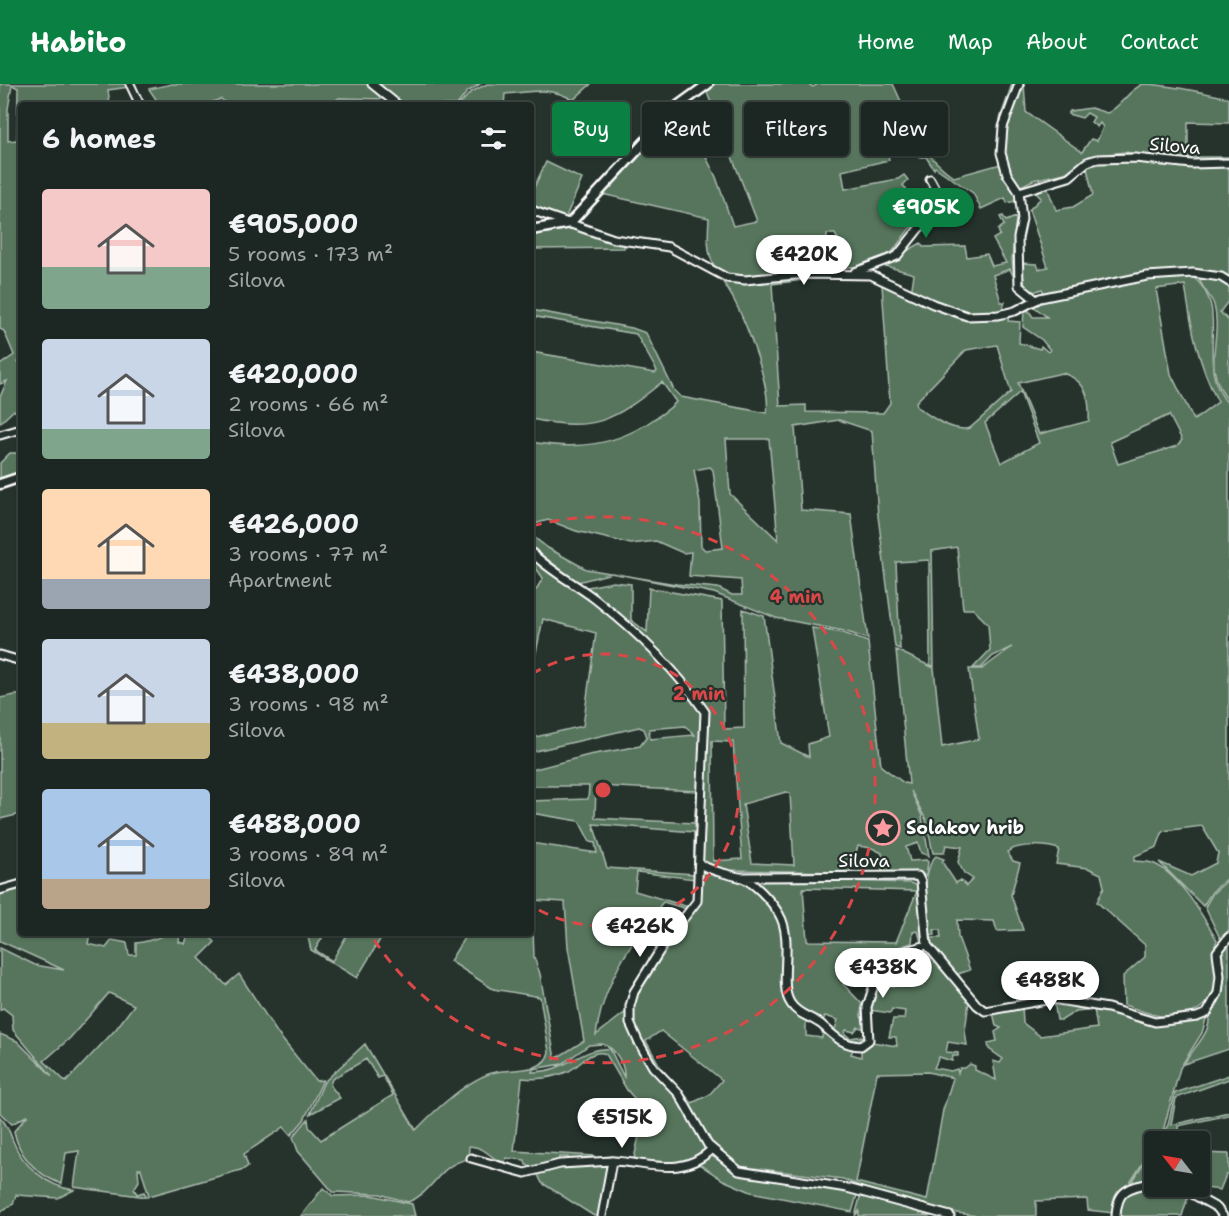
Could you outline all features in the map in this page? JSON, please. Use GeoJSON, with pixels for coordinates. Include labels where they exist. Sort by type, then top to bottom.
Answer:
{"type":"FeatureCollection","features":[{"type":"Feature","properties":{"kind":"street"},"geometry":{"type":"LineString","coordinates":[[130,84],[139,102]]}},
{"type":"Feature","properties":{"kind":"street"},"geometry":{"type":"LineString","coordinates":[[372,84],[394,102]]}},
{"type":"Feature","properties":{"kind":"street"},"geometry":{"type":"LineString","coordinates":[[534,229],[570,223],[679,105],[708,84]]}},
{"type":"Feature","properties":{"kind":"street"},"geometry":{"type":"LineString","coordinates":[[1019,84],[1003,127],[1001,153],[1007,174],[1019,192],[1022,219],[1018,238],[1019,286],[1036,300]]}},
{"type":"Feature","properties":{"kind":"street","name":"Silova"},"geometry":{"type":"LineString","coordinates":[[1019,192],[1069,177],[1087,162],[1098,159],[1127,158],[1192,164],[1229,163]]}},
{"type":"Feature","properties":{"kind":"street"},"geometry":{"type":"LineString","coordinates":[[850,273],[897,256],[920,227],[942,216],[945,211],[944,203],[930,179]]}},
{"type":"Feature","properties":{"kind":"street"},"geometry":{"type":"LineString","coordinates":[[534,211],[614,239],[669,247],[727,278],[745,280],[804,274],[850,273],[871,275],[933,304],[967,316],[998,315],[1015,311],[1036,300],[1147,276],[1193,273],[1214,276],[1229,282]]}},
{"type":"Feature","properties":{"kind":"street"},"geometry":{"type":"LineString","coordinates":[[0,435],[18,430]]}},
{"type":"Feature","properties":{"kind":"street"},"geometry":{"type":"LineString","coordinates":[[0,484],[18,478]]}},
{"type":"Feature","properties":{"kind":"street"},"geometry":{"type":"LineString","coordinates":[[534,555],[544,565],[595,599],[647,642],[705,712],[697,901],[641,979],[630,1006],[630,1023],[653,1067],[679,1094],[712,1149],[739,1171],[847,1188],[950,1216]]}},
{"type":"Feature","properties":{"kind":"street"},"geometry":{"type":"LineString","coordinates":[[0,655],[18,660]]}},
{"type":"Feature","properties":{"kind":"street","name":"Silova"},"geometry":{"type":"LineString","coordinates":[[700,864],[721,874],[741,877],[918,876],[921,882],[927,945],[898,952],[879,969],[867,1007],[869,1040],[861,1046],[844,1043],[790,1003],[785,992],[787,954],[780,916],[762,894],[741,877]]}},
{"type":"Feature","properties":{"kind":"street"},"geometry":{"type":"LineString","coordinates":[[0,890],[18,885]]}},
{"type":"Feature","properties":{"kind":"street"},"geometry":{"type":"LineString","coordinates":[[927,945],[977,1005],[985,1011],[1052,999],[1082,1002],[1155,1022],[1170,1022],[1207,1013],[1214,1003],[1220,984],[1217,952],[1229,937]]}},
{"type":"Feature","properties":{"kind":"street"},"geometry":{"type":"LineString","coordinates":[[471,1158],[525,1173],[560,1164],[592,1160],[649,1167],[676,1167],[704,1157],[712,1149]]}},
{"type":"Feature","properties":{"kind":"street"},"geometry":{"type":"LineString","coordinates":[[602,1216],[612,1161]]}},
{"type":"Feature","properties":{"kind":"street"},"geometry":{"type":"LineString","coordinates":[[1116,1216],[1118,1198],[1122,1193],[1144,1186]]}},
{"type":"Feature","properties":{"kind":"street"},"geometry":{"type":"LineString","coordinates":[[1197,1197],[1216,1208],[1223,1216]]}},
{"type":"Feature","properties":{"kind":"green space"},"geometry":{"type":"Polygon","coordinates":[[[0,84],[128,84],[130,87],[108,90],[110,102],[18,102],[18,415],[14,410],[0,423],[0,397],[7,381],[0,384],[0,365],[14,355],[4,331],[0,329],[0,84]],[[12,85],[8,109],[8,141],[17,140],[18,88],[12,85]]]}},
{"type":"Feature","properties":{"kind":"green space"},"geometry":{"type":"Polygon","coordinates":[[[172,84],[369,84],[386,99],[339,98],[336,100],[338,102],[224,102],[221,99],[212,102],[158,102],[149,89],[172,84]]]}},
{"type":"Feature","properties":{"kind":"green space"},"geometry":{"type":"Polygon","coordinates":[[[373,84],[480,84],[467,92],[459,102],[396,102],[373,84]]]}},
{"type":"Feature","properties":{"kind":"green space"},"geometry":{"type":"Polygon","coordinates":[[[487,84],[591,84],[573,100],[548,91],[532,91],[505,94],[504,102],[462,102],[471,92],[487,84]]]}},
{"type":"Feature","properties":{"kind":"green space"},"geometry":{"type":"Polygon","coordinates":[[[714,84],[808,84],[813,87],[818,84],[893,84],[901,102],[861,102],[861,156],[888,156],[889,160],[842,171],[845,189],[898,179],[904,175],[908,180],[903,185],[921,209],[940,197],[942,208],[910,228],[890,255],[856,267],[847,267],[839,273],[837,238],[835,234],[827,234],[827,243],[824,244],[823,273],[751,278],[736,277],[716,268],[708,244],[709,218],[602,194],[642,150],[642,156],[706,156],[716,177],[733,226],[757,221],[732,156],[732,102],[711,102],[706,90],[688,102],[714,84]]]}},
{"type":"Feature","properties":{"kind":"green space"},"geometry":{"type":"Polygon","coordinates":[[[1012,84],[1017,84],[1000,142],[1016,192],[1016,201],[1007,203],[1005,198],[981,209],[973,193],[935,167],[934,169],[926,157],[920,157],[930,156],[954,177],[1001,164],[997,148],[1000,119],[1012,84]]]}},
{"type":"Feature","properties":{"kind":"green space"},"geometry":{"type":"Polygon","coordinates":[[[1020,84],[1024,84],[1026,112],[1082,152],[1091,139],[1097,141],[1103,127],[1100,123],[1097,127],[1091,122],[1094,117],[1087,113],[1082,118],[1068,114],[1070,111],[1091,108],[1107,113],[1143,84],[1174,87],[1229,98],[1229,123],[1188,122],[1188,157],[1229,157],[1229,159],[1174,160],[1125,152],[1089,156],[1065,173],[1033,180],[1017,188],[1003,158],[1003,131],[1020,84]]]}},
{"type":"Feature","properties":{"kind":"green space"},"geometry":{"type":"Polygon","coordinates":[[[1106,160],[1229,165],[1229,280],[1187,272],[1045,295],[1042,289],[1031,293],[1025,287],[1024,278],[1020,277],[1021,263],[1037,264],[1039,269],[1048,267],[1029,210],[1041,198],[1033,190],[1047,187],[1056,210],[1073,207],[1093,195],[1086,164],[1106,160]]]}},
{"type":"Feature","properties":{"kind":"green space"},"geometry":{"type":"Polygon","coordinates":[[[546,162],[582,179],[565,219],[534,205],[534,188],[546,162]]]}},
{"type":"Feature","properties":{"kind":"green space"},"geometry":{"type":"Polygon","coordinates":[[[1003,216],[1006,221],[1016,217],[1012,260],[1014,278],[1010,269],[993,275],[1001,302],[1005,302],[1001,314],[973,315],[911,294],[914,274],[882,265],[921,243],[923,247],[965,246],[967,257],[987,254],[992,266],[1006,263],[993,239],[1000,235],[998,230],[1004,225],[1000,217],[1003,216]]]}},
{"type":"Feature","properties":{"kind":"green space"},"geometry":{"type":"Polygon","coordinates":[[[575,228],[625,244],[624,248],[534,249],[534,233],[575,228]]]}},
{"type":"Feature","properties":{"kind":"green space"},"geometry":{"type":"Polygon","coordinates":[[[851,275],[865,277],[878,281],[930,305],[954,313],[980,317],[1009,315],[1008,321],[1020,322],[1019,343],[1040,349],[1041,346],[1048,352],[1050,350],[1042,340],[1023,327],[1024,310],[1029,311],[1033,317],[1047,317],[1032,305],[1037,301],[1139,279],[1179,275],[1194,278],[1206,292],[1210,304],[1213,327],[1213,373],[1221,394],[1229,405],[1229,876],[1212,892],[1203,906],[1159,862],[1191,876],[1216,863],[1218,853],[1202,826],[1163,831],[1157,847],[1135,856],[1134,861],[1152,863],[1171,876],[1189,897],[1217,940],[1216,980],[1213,992],[1207,1001],[1191,1013],[1168,1017],[1124,1005],[1123,976],[1145,957],[1145,945],[1097,902],[1104,887],[1101,874],[1088,868],[1056,864],[1059,849],[1040,846],[1019,847],[1007,852],[1013,861],[1020,863],[1011,895],[1023,930],[997,931],[994,921],[957,920],[958,937],[970,970],[958,974],[968,989],[967,993],[930,944],[929,938],[941,938],[940,930],[934,930],[935,935],[929,936],[926,883],[931,863],[936,856],[944,859],[942,862],[956,883],[961,880],[966,886],[973,879],[964,873],[958,862],[962,847],[946,845],[944,853],[933,853],[926,820],[911,791],[922,816],[929,856],[921,853],[918,843],[906,847],[910,861],[926,860],[928,862],[926,876],[919,873],[884,874],[880,872],[888,872],[882,871],[882,853],[872,848],[858,846],[850,871],[858,874],[726,870],[702,863],[700,836],[708,714],[701,701],[655,647],[583,588],[613,582],[631,584],[631,620],[647,632],[649,588],[722,601],[724,729],[744,728],[743,609],[764,616],[781,743],[809,757],[808,744],[829,737],[812,628],[843,633],[868,642],[881,766],[904,783],[909,784],[896,650],[934,668],[942,747],[979,739],[969,669],[982,669],[1012,647],[993,656],[981,668],[973,668],[990,650],[988,624],[973,609],[963,609],[957,547],[932,551],[934,666],[930,665],[929,560],[896,562],[900,649],[895,647],[878,516],[872,431],[839,420],[795,427],[801,510],[851,514],[868,639],[844,631],[776,618],[714,593],[623,575],[718,588],[732,595],[742,595],[741,580],[689,576],[691,552],[683,553],[656,541],[631,544],[576,531],[548,520],[534,524],[534,442],[564,446],[595,444],[610,440],[640,428],[676,402],[662,382],[616,415],[602,420],[587,424],[571,424],[534,420],[534,353],[655,373],[657,371],[636,334],[534,317],[534,311],[632,328],[646,333],[674,390],[681,397],[767,413],[765,387],[757,356],[731,294],[719,276],[744,282],[804,276],[803,280],[772,284],[780,406],[806,405],[806,412],[883,413],[890,403],[882,285],[871,279],[852,279],[851,275]],[[1185,285],[1156,289],[1171,374],[1194,420],[1218,402],[1205,374],[1196,345],[1185,285]],[[997,345],[966,350],[916,402],[917,407],[928,415],[949,426],[963,429],[970,428],[1011,392],[997,345]],[[1062,373],[1018,383],[1039,434],[1089,421],[1089,405],[1085,391],[1077,380],[1070,376],[1062,373]],[[1020,392],[985,423],[1001,463],[1039,443],[1020,392]],[[1169,415],[1110,442],[1118,464],[1177,446],[1182,440],[1169,415]],[[726,439],[730,494],[778,540],[769,439],[726,439]],[[710,467],[694,470],[700,503],[701,546],[705,550],[723,548],[713,470],[710,467]],[[712,741],[713,861],[742,859],[733,742],[712,741]],[[786,792],[743,804],[752,863],[794,865],[790,793],[786,792]]]}},
{"type":"Feature","properties":{"kind":"green space"},"geometry":{"type":"Polygon","coordinates":[[[1199,276],[1217,278],[1229,284],[1229,300],[1220,312],[1229,321],[1229,402],[1220,389],[1214,365],[1216,318],[1214,305],[1199,276]]]}},
{"type":"Feature","properties":{"kind":"green space"},"geometry":{"type":"Polygon","coordinates":[[[10,453],[18,453],[18,476],[0,482],[0,463],[10,453]]]}},
{"type":"Feature","properties":{"kind":"green space"},"geometry":{"type":"Polygon","coordinates":[[[534,537],[548,548],[586,569],[611,573],[578,582],[534,549],[534,537]]]}},
{"type":"Feature","properties":{"kind":"green space"},"geometry":{"type":"Polygon","coordinates":[[[534,558],[627,627],[702,708],[695,879],[637,872],[635,891],[689,907],[687,909],[663,902],[640,932],[612,981],[605,998],[596,1035],[627,1011],[642,1047],[690,1114],[707,1149],[701,1156],[684,1163],[633,1163],[644,1114],[606,1054],[596,1053],[564,1073],[540,1078],[522,1078],[514,1151],[594,1156],[594,1158],[569,1162],[568,1157],[559,1157],[558,1164],[529,1171],[530,1166],[526,1165],[525,1160],[506,1158],[505,1163],[481,1149],[469,1146],[468,1159],[449,1167],[417,1198],[408,1202],[380,1194],[333,1192],[298,1151],[293,1137],[308,1119],[309,1127],[321,1140],[393,1095],[383,1076],[378,1078],[366,1059],[332,1079],[330,1085],[340,1098],[310,1114],[324,1082],[365,1044],[416,1130],[442,1105],[475,1080],[496,1072],[535,1067],[546,1059],[549,1052],[540,997],[493,989],[450,961],[465,936],[533,936],[534,957],[540,974],[555,1059],[584,1041],[568,947],[565,902],[534,900],[534,843],[597,853],[595,843],[590,842],[579,821],[534,814],[534,801],[588,799],[589,786],[534,786],[534,769],[589,755],[640,746],[647,737],[644,729],[639,727],[534,751],[534,737],[583,726],[596,633],[543,619],[534,662],[534,593],[543,578],[534,565],[534,558]],[[685,726],[649,729],[650,739],[695,735],[685,726]],[[596,786],[595,818],[694,823],[697,791],[596,786]],[[593,824],[607,868],[694,874],[694,832],[593,824]],[[602,1044],[589,1045],[562,1064],[533,1069],[532,1072],[555,1068],[591,1051],[610,1049],[624,1077],[623,1067],[611,1049],[602,1044]]]}},
{"type":"Feature","properties":{"kind":"green space"},"geometry":{"type":"Polygon","coordinates":[[[18,695],[18,815],[0,819],[0,698],[18,695]]]}},
{"type":"Feature","properties":{"kind":"green space"},"geometry":{"type":"Polygon","coordinates":[[[702,870],[715,876],[741,879],[773,907],[783,930],[784,959],[781,984],[784,995],[806,1018],[806,1036],[822,1038],[823,1029],[836,1041],[854,1047],[851,1054],[861,1057],[861,1049],[872,1042],[897,1046],[896,1037],[889,1037],[893,1019],[904,1019],[905,1011],[892,1009],[890,1013],[868,1010],[874,990],[879,986],[922,986],[923,978],[929,977],[929,961],[918,961],[922,949],[928,947],[969,1001],[965,1031],[967,1045],[948,1042],[946,1052],[958,1053],[958,1056],[953,1056],[952,1061],[939,1057],[934,1068],[951,1071],[957,1069],[958,1073],[960,1068],[965,1068],[970,1064],[975,1066],[975,1070],[996,1080],[993,1061],[1000,1063],[1003,1059],[989,1049],[988,1043],[997,1041],[995,1032],[1001,1028],[996,1026],[993,1012],[1022,1006],[1023,1023],[1040,1036],[1097,1028],[1094,1009],[1076,1011],[1062,1020],[1057,1020],[1054,1001],[1073,1004],[1149,1021],[1188,1021],[1207,1016],[1202,1033],[1180,1068],[1163,1131],[1144,1131],[1144,1161],[1130,1183],[1118,1192],[1114,1213],[1088,1210],[1087,1199],[1036,1201],[1036,1216],[978,1216],[957,1213],[867,1189],[843,1179],[737,1166],[712,1146],[675,1088],[646,1054],[631,1020],[633,999],[700,895],[702,870]],[[661,1031],[646,1041],[661,1068],[692,1103],[709,1095],[722,1080],[661,1031]],[[928,1072],[877,1073],[856,1182],[927,1200],[943,1110],[953,1078],[928,1072]]]}},
{"type":"Feature","properties":{"kind":"green space"},"geometry":{"type":"Polygon","coordinates":[[[748,878],[910,883],[919,886],[925,942],[921,942],[918,931],[913,932],[912,943],[887,953],[878,961],[871,973],[868,961],[849,966],[843,984],[862,1004],[861,1016],[866,1029],[858,1027],[854,1032],[846,1030],[845,1034],[850,1038],[864,1036],[859,1040],[847,1040],[827,1029],[835,1029],[838,1020],[825,1016],[822,1023],[788,1000],[782,917],[748,878]],[[803,888],[807,941],[896,942],[917,891],[803,888]]]}},
{"type":"Feature","properties":{"kind":"green space"},"geometry":{"type":"Polygon","coordinates":[[[1229,879],[1229,930],[1220,938],[1205,907],[1213,893],[1229,879]]]}},
{"type":"Feature","properties":{"kind":"green space"},"geometry":{"type":"Polygon","coordinates":[[[18,888],[18,936],[89,936],[88,944],[106,948],[112,940],[127,943],[129,955],[136,955],[136,943],[163,936],[180,936],[179,942],[185,944],[187,936],[213,936],[211,938],[215,942],[199,958],[226,985],[239,974],[278,1034],[316,1081],[323,1080],[304,1120],[291,1135],[284,1127],[244,1154],[248,1166],[244,1169],[149,1196],[141,1169],[138,1169],[139,1181],[134,1189],[137,1194],[144,1192],[147,1197],[74,1187],[79,1151],[66,1153],[61,1184],[52,1180],[30,1164],[16,1140],[14,1131],[28,1115],[12,1124],[0,1113],[0,1034],[17,1041],[52,1076],[13,1030],[12,1015],[3,1008],[0,1010],[0,948],[35,965],[64,970],[0,941],[0,894],[18,888]],[[109,993],[70,1038],[44,1061],[66,1082],[116,1029],[134,1005],[109,993]]]}},
{"type":"Feature","properties":{"kind":"green space"},"geometry":{"type":"Polygon","coordinates":[[[308,936],[323,936],[315,950],[332,961],[346,936],[382,936],[357,978],[311,950],[308,936]]]}},
{"type":"Feature","properties":{"kind":"green space"},"geometry":{"type":"Polygon","coordinates":[[[1229,938],[1229,1049],[1184,1064],[1208,1027],[1208,1014],[1218,998],[1218,955],[1229,938]]]}},
{"type":"Feature","properties":{"kind":"green space"},"geometry":{"type":"Polygon","coordinates":[[[1229,1075],[1229,1079],[1176,1098],[1171,1125],[1229,1112],[1229,1115],[1178,1126],[1178,1131],[1164,1131],[1168,1125],[1175,1093],[1229,1075]]]}},
{"type":"Feature","properties":{"kind":"green space"},"geometry":{"type":"Polygon","coordinates":[[[0,1117],[17,1150],[29,1166],[46,1180],[74,1190],[58,1198],[16,1195],[13,1204],[0,1212],[0,1117]]]}},
{"type":"Feature","properties":{"kind":"green space"},"geometry":{"type":"Polygon","coordinates":[[[1210,1153],[1229,1154],[1229,1175],[1226,1175],[1220,1190],[1210,1189],[1210,1153]]]}},
{"type":"Feature","properties":{"kind":"green space"},"geometry":{"type":"Polygon","coordinates":[[[710,1155],[741,1174],[855,1192],[857,1195],[852,1212],[751,1192],[723,1180],[696,1162],[710,1155]]]}},
{"type":"Feature","properties":{"kind":"green space"},"geometry":{"type":"Polygon","coordinates":[[[608,1163],[600,1216],[594,1216],[542,1183],[537,1173],[566,1166],[608,1163]]]}},
{"type":"Feature","properties":{"kind":"green space"},"geometry":{"type":"Polygon","coordinates":[[[1144,1163],[1144,1184],[1129,1187],[1144,1163]]]}},
{"type":"Feature","properties":{"kind":"green space"},"geometry":{"type":"Polygon","coordinates":[[[1144,1187],[1144,1197],[1188,1197],[1182,1216],[1117,1216],[1123,1194],[1144,1187]]]}},
{"type":"Feature","properties":{"kind":"green space"},"geometry":{"type":"Polygon","coordinates":[[[323,1188],[333,1196],[371,1195],[412,1204],[415,1216],[301,1216],[323,1188]]]}},
{"type":"Feature","properties":{"kind":"green space"},"geometry":{"type":"Polygon","coordinates":[[[861,1194],[940,1216],[859,1216],[859,1211],[855,1216],[861,1194]]]}},
{"type":"Feature","properties":{"kind":"place","name":"Solakov hrib"},"geometry":{"type":"Point","coordinates":[883,828]}}]}
